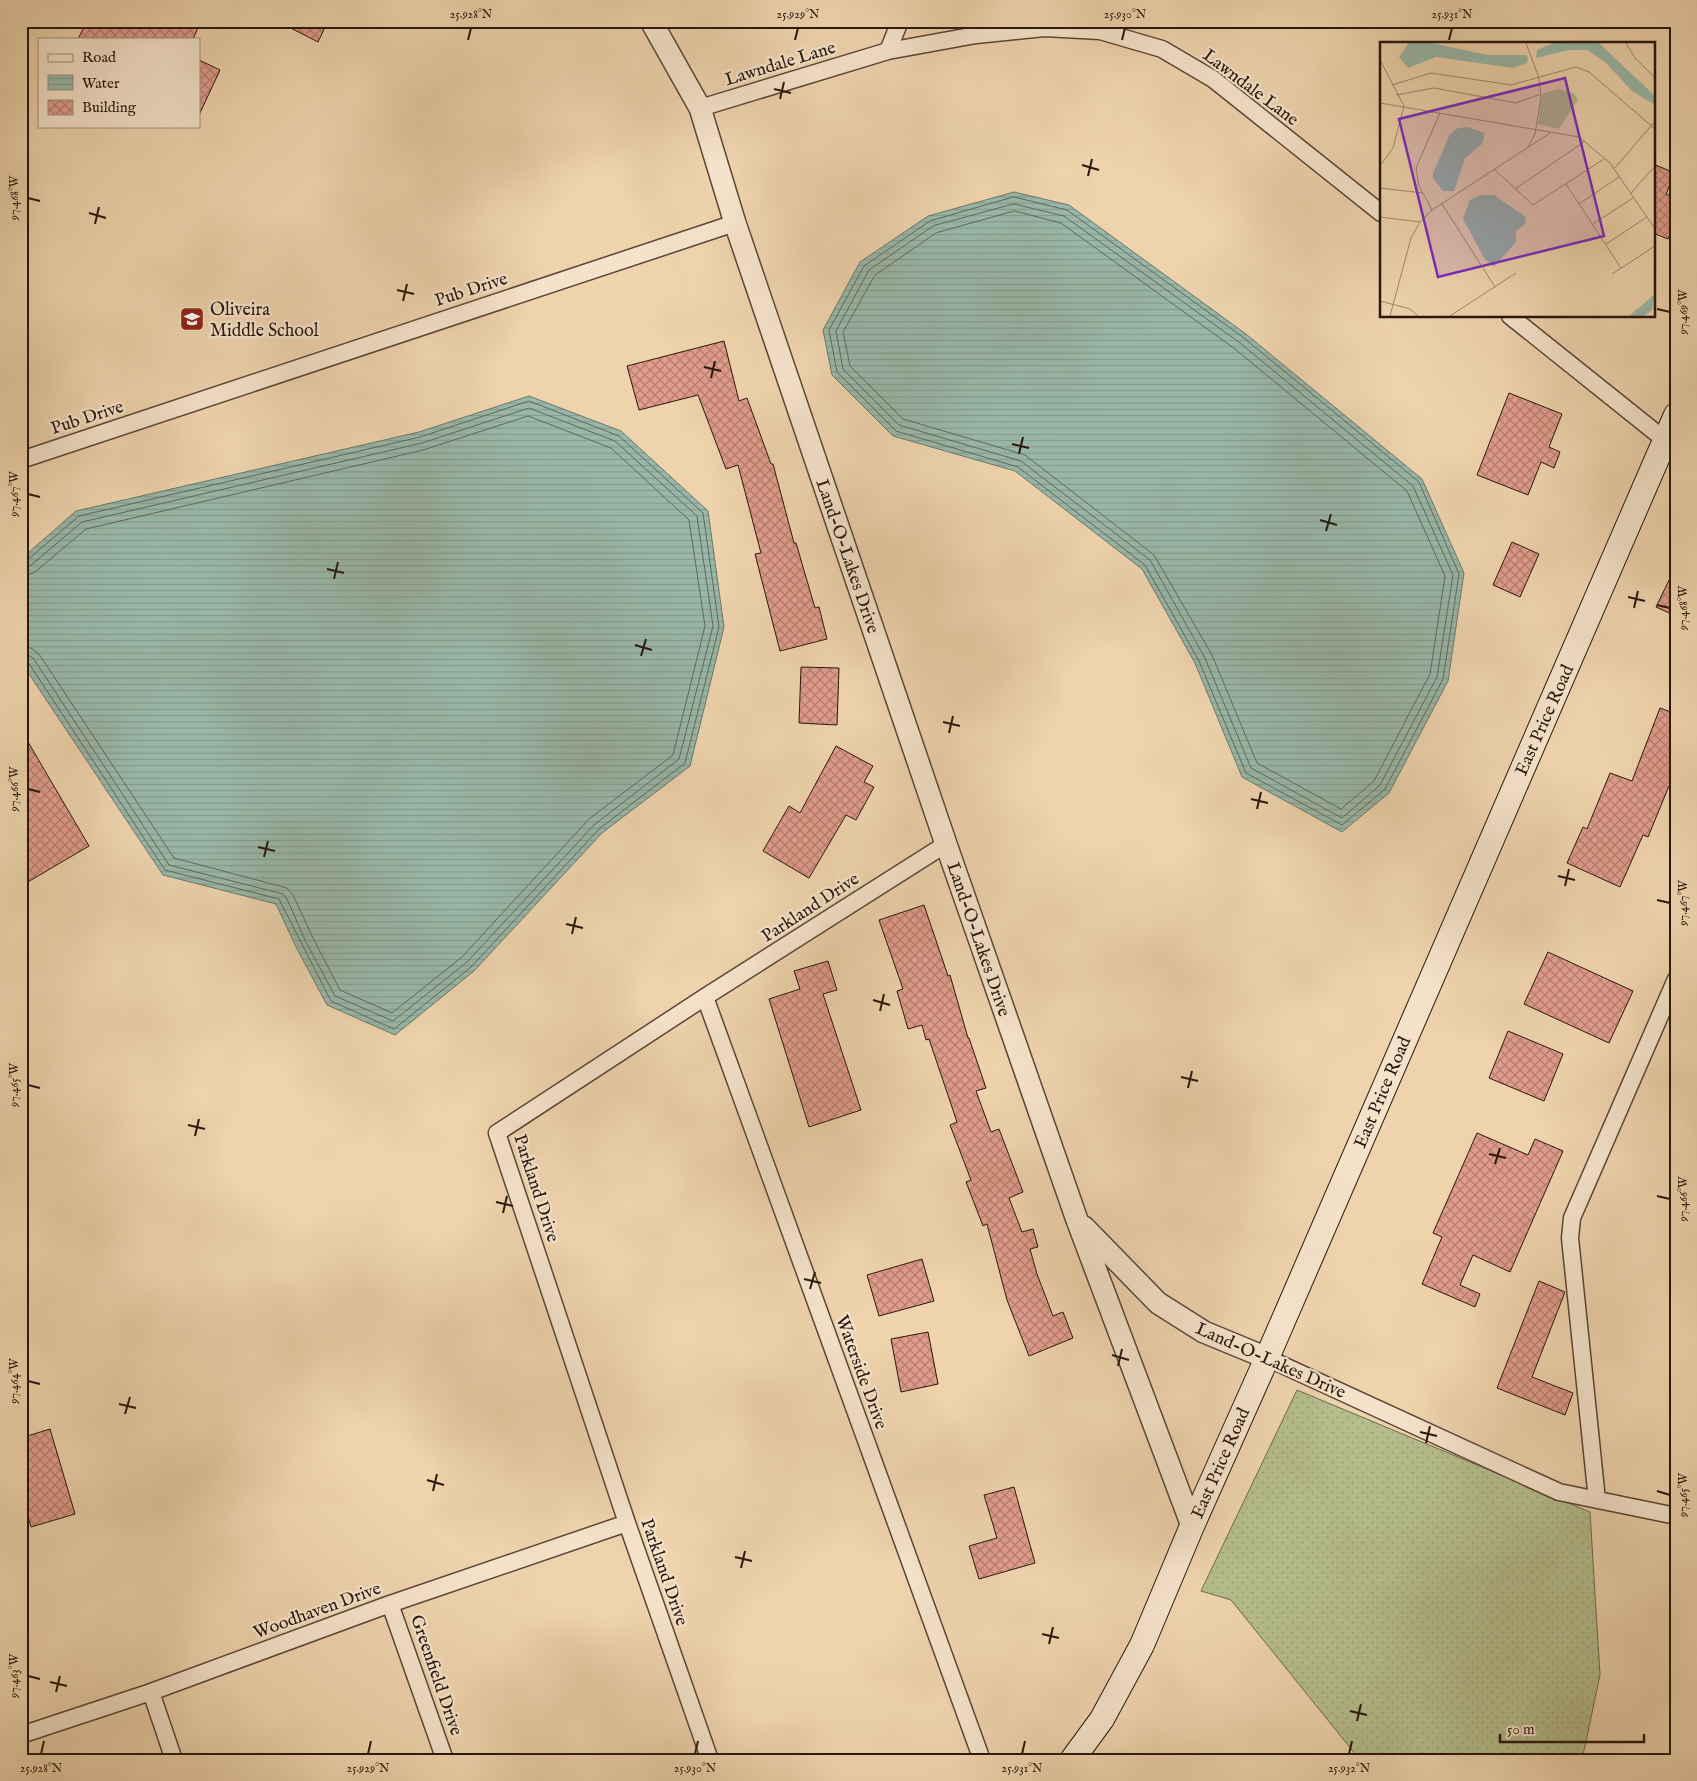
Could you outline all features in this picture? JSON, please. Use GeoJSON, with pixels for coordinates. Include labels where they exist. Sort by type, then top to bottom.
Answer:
{"type":"FeatureCollection","features":[{"type":"Feature","properties":{"kind":"main road","name":"East Price Road"},"geometry":{"type":"LineString","coordinates":[[1072,1760],[1102,1719],[1142,1645],[1192,1526],[1267,1358],[1676,415]]}},
{"type":"Feature","properties":{"kind":"street","name":"Land-O-Lakes Drive"},"geometry":{"type":"LineString","coordinates":[[652,21],[700,108],[735,223],[946,844],[1077,1220],[1158,1303],[1204,1332],[1267,1358],[1559,1492],[1676,1516]]}},
{"type":"Feature","properties":{"kind":"street"},"geometry":{"type":"LineString","coordinates":[[888,51],[900,21]]}},
{"type":"Feature","properties":{"kind":"street","name":"Lawndale Lane"},"geometry":{"type":"LineString","coordinates":[[700,108],[888,51],[976,35],[1044,28],[1100,31],[1162,49],[1214,79],[1380,212]]}},
{"type":"Feature","properties":{"kind":"street","name":"Pub Drive"},"geometry":{"type":"LineString","coordinates":[[21,460],[735,223]]}},
{"type":"Feature","properties":{"kind":"street"},"geometry":{"type":"LineString","coordinates":[[1512,318],[1665,440]]}},
{"type":"Feature","properties":{"kind":"street","name":"Parkland Drive"},"geometry":{"type":"LineString","coordinates":[[710,1760],[627,1524],[498,1133],[946,844]]}},
{"type":"Feature","properties":{"kind":"street"},"geometry":{"type":"LineString","coordinates":[[1597,1500],[1570,1238],[1572,1218],[1676,979]]}},
{"type":"Feature","properties":{"kind":"street","name":"Waterside Drive"},"geometry":{"type":"LineString","coordinates":[[705,998],[982,1760]]}},
{"type":"Feature","properties":{"kind":"street"},"geometry":{"type":"LineString","coordinates":[[1077,1220],[1192,1526]]}},
{"type":"Feature","properties":{"kind":"street","name":"Woodhaven Drive"},"geometry":{"type":"LineString","coordinates":[[21,1735],[151,1692],[390,1604],[627,1524]]}},
{"type":"Feature","properties":{"kind":"street","name":"Greenfield Drive"},"geometry":{"type":"LineString","coordinates":[[390,1604],[445,1760]]}},
{"type":"Feature","properties":{"kind":"street"},"geometry":{"type":"LineString","coordinates":[[151,1692],[174,1760]]}},
{"type":"Feature","properties":{"kind":"green space"},"geometry":{"type":"Polygon","coordinates":[[[1297,1390],[1590,1512],[1600,1675],[1582,1760],[1360,1760],[1231,1600],[1201,1591],[1297,1390]]]}},
{"type":"Feature","properties":{"kind":"water"},"geometry":{"type":"Polygon","coordinates":[[[1014,192],[1069,205],[1246,334],[1422,479],[1464,573],[1448,681],[1389,793],[1342,832],[1242,777],[1195,663],[1142,569],[1015,471],[893,436],[832,375],[823,330],[860,262],[928,216],[1014,192]]]}},
{"type":"Feature","properties":{"kind":"water"},"geometry":{"type":"Polygon","coordinates":[[[529,396],[621,431],[708,511],[724,627],[690,766],[602,833],[474,971],[395,1035],[327,1005],[296,947],[276,904],[163,875],[21,662],[21,559],[76,511],[419,432],[529,396]]]}},
{"type":"Feature","properties":{"kind":"building"},"geometry":{"type":"Polygon","coordinates":[[[87,21],[201,21],[193,38],[78,38],[87,21]]]}},
{"type":"Feature","properties":{"kind":"building"},"geometry":{"type":"Polygon","coordinates":[[[277,21],[328,21],[318,42],[277,21]]]}},
{"type":"Feature","properties":{"kind":"building"},"geometry":{"type":"Polygon","coordinates":[[[200,60],[220,70],[200,113],[200,60]]]}},
{"type":"Feature","properties":{"kind":"building"},"geometry":{"type":"Polygon","coordinates":[[[1654,164],[1675,173],[1666,194],[1676,198],[1676,219],[1668,239],[1654,233],[1654,164]]]}},
{"type":"Feature","properties":{"kind":"building"},"geometry":{"type":"Polygon","coordinates":[[[724,341],[739,401],[747,398],[771,464],[773,464],[794,543],[796,543],[815,608],[819,607],[827,639],[780,651],[755,554],[761,553],[738,465],[726,469],[698,395],[639,410],[627,366],[724,341]]]}},
{"type":"Feature","properties":{"kind":"building"},"geometry":{"type":"Polygon","coordinates":[[[1509,393],[1562,414],[1549,447],[1560,452],[1554,468],[1541,462],[1528,495],[1477,475],[1509,393]]]}},
{"type":"Feature","properties":{"kind":"building"},"geometry":{"type":"Polygon","coordinates":[[[1512,542],[1539,554],[1520,597],[1493,585],[1512,542]]]}},
{"type":"Feature","properties":{"kind":"building"},"geometry":{"type":"Polygon","coordinates":[[[1676,566],[1676,616],[1656,607],[1676,566]]]}},
{"type":"Feature","properties":{"kind":"building"},"geometry":{"type":"Polygon","coordinates":[[[801,667],[839,668],[837,725],[799,723],[801,667]]]}},
{"type":"Feature","properties":{"kind":"building"},"geometry":{"type":"Polygon","coordinates":[[[1660,708],[1676,714],[1676,789],[1669,786],[1648,837],[1643,835],[1620,887],[1567,863],[1583,827],[1587,829],[1610,773],[1632,781],[1660,708]]]}},
{"type":"Feature","properties":{"kind":"building"},"geometry":{"type":"Polygon","coordinates":[[[21,730],[89,846],[21,886],[21,730]]]}},
{"type":"Feature","properties":{"kind":"building"},"geometry":{"type":"Polygon","coordinates":[[[836,746],[873,766],[864,782],[874,787],[856,820],[846,815],[809,878],[763,851],[789,806],[800,813],[836,746]]]}},
{"type":"Feature","properties":{"kind":"building"},"geometry":{"type":"Polygon","coordinates":[[[924,905],[948,976],[950,975],[968,1038],[986,1088],[976,1091],[991,1132],[999,1129],[1023,1192],[1009,1198],[1022,1232],[1033,1229],[1038,1247],[1030,1249],[1053,1316],[1063,1312],[1073,1338],[1029,1356],[1007,1300],[987,1224],[983,1226],[966,1182],[971,1180],[950,1125],[957,1122],[929,1039],[926,1040],[922,1025],[908,1029],[897,991],[903,989],[879,920],[924,905]]]}},
{"type":"Feature","properties":{"kind":"building"},"geometry":{"type":"Polygon","coordinates":[[[1548,952],[1633,991],[1609,1043],[1524,1004],[1548,952]]]}},
{"type":"Feature","properties":{"kind":"building"},"geometry":{"type":"Polygon","coordinates":[[[828,961],[837,990],[823,994],[861,1110],[809,1127],[769,999],[800,989],[794,971],[828,961]]]}},
{"type":"Feature","properties":{"kind":"building"},"geometry":{"type":"Polygon","coordinates":[[[1508,1031],[1563,1054],[1544,1101],[1489,1078],[1508,1031]]]}},
{"type":"Feature","properties":{"kind":"building"},"geometry":{"type":"Polygon","coordinates":[[[1477,1133],[1528,1155],[1535,1139],[1563,1151],[1510,1272],[1473,1255],[1460,1285],[1480,1294],[1475,1307],[1422,1284],[1442,1237],[1433,1233],[1477,1133]]]}},
{"type":"Feature","properties":{"kind":"building"},"geometry":{"type":"Polygon","coordinates":[[[922,1259],[934,1301],[879,1316],[867,1275],[922,1259]]]}},
{"type":"Feature","properties":{"kind":"building"},"geometry":{"type":"Polygon","coordinates":[[[1539,1281],[1565,1292],[1532,1377],[1573,1393],[1565,1415],[1497,1388],[1539,1281]]]}},
{"type":"Feature","properties":{"kind":"building"},"geometry":{"type":"Polygon","coordinates":[[[928,1332],[938,1384],[901,1392],[891,1339],[928,1332]]]}},
{"type":"Feature","properties":{"kind":"building"},"geometry":{"type":"Polygon","coordinates":[[[50,1429],[75,1514],[31,1527],[21,1492],[21,1438],[50,1429]]]}},
{"type":"Feature","properties":{"kind":"building"},"geometry":{"type":"Polygon","coordinates":[[[1014,1487],[1035,1563],[979,1579],[969,1546],[997,1538],[984,1495],[1014,1487]]]}},
{"type":"Feature","properties":{"kind":"place","name":"Oliveira Middle School"},"geometry":{"type":"Point","coordinates":[192,319]}}]}
